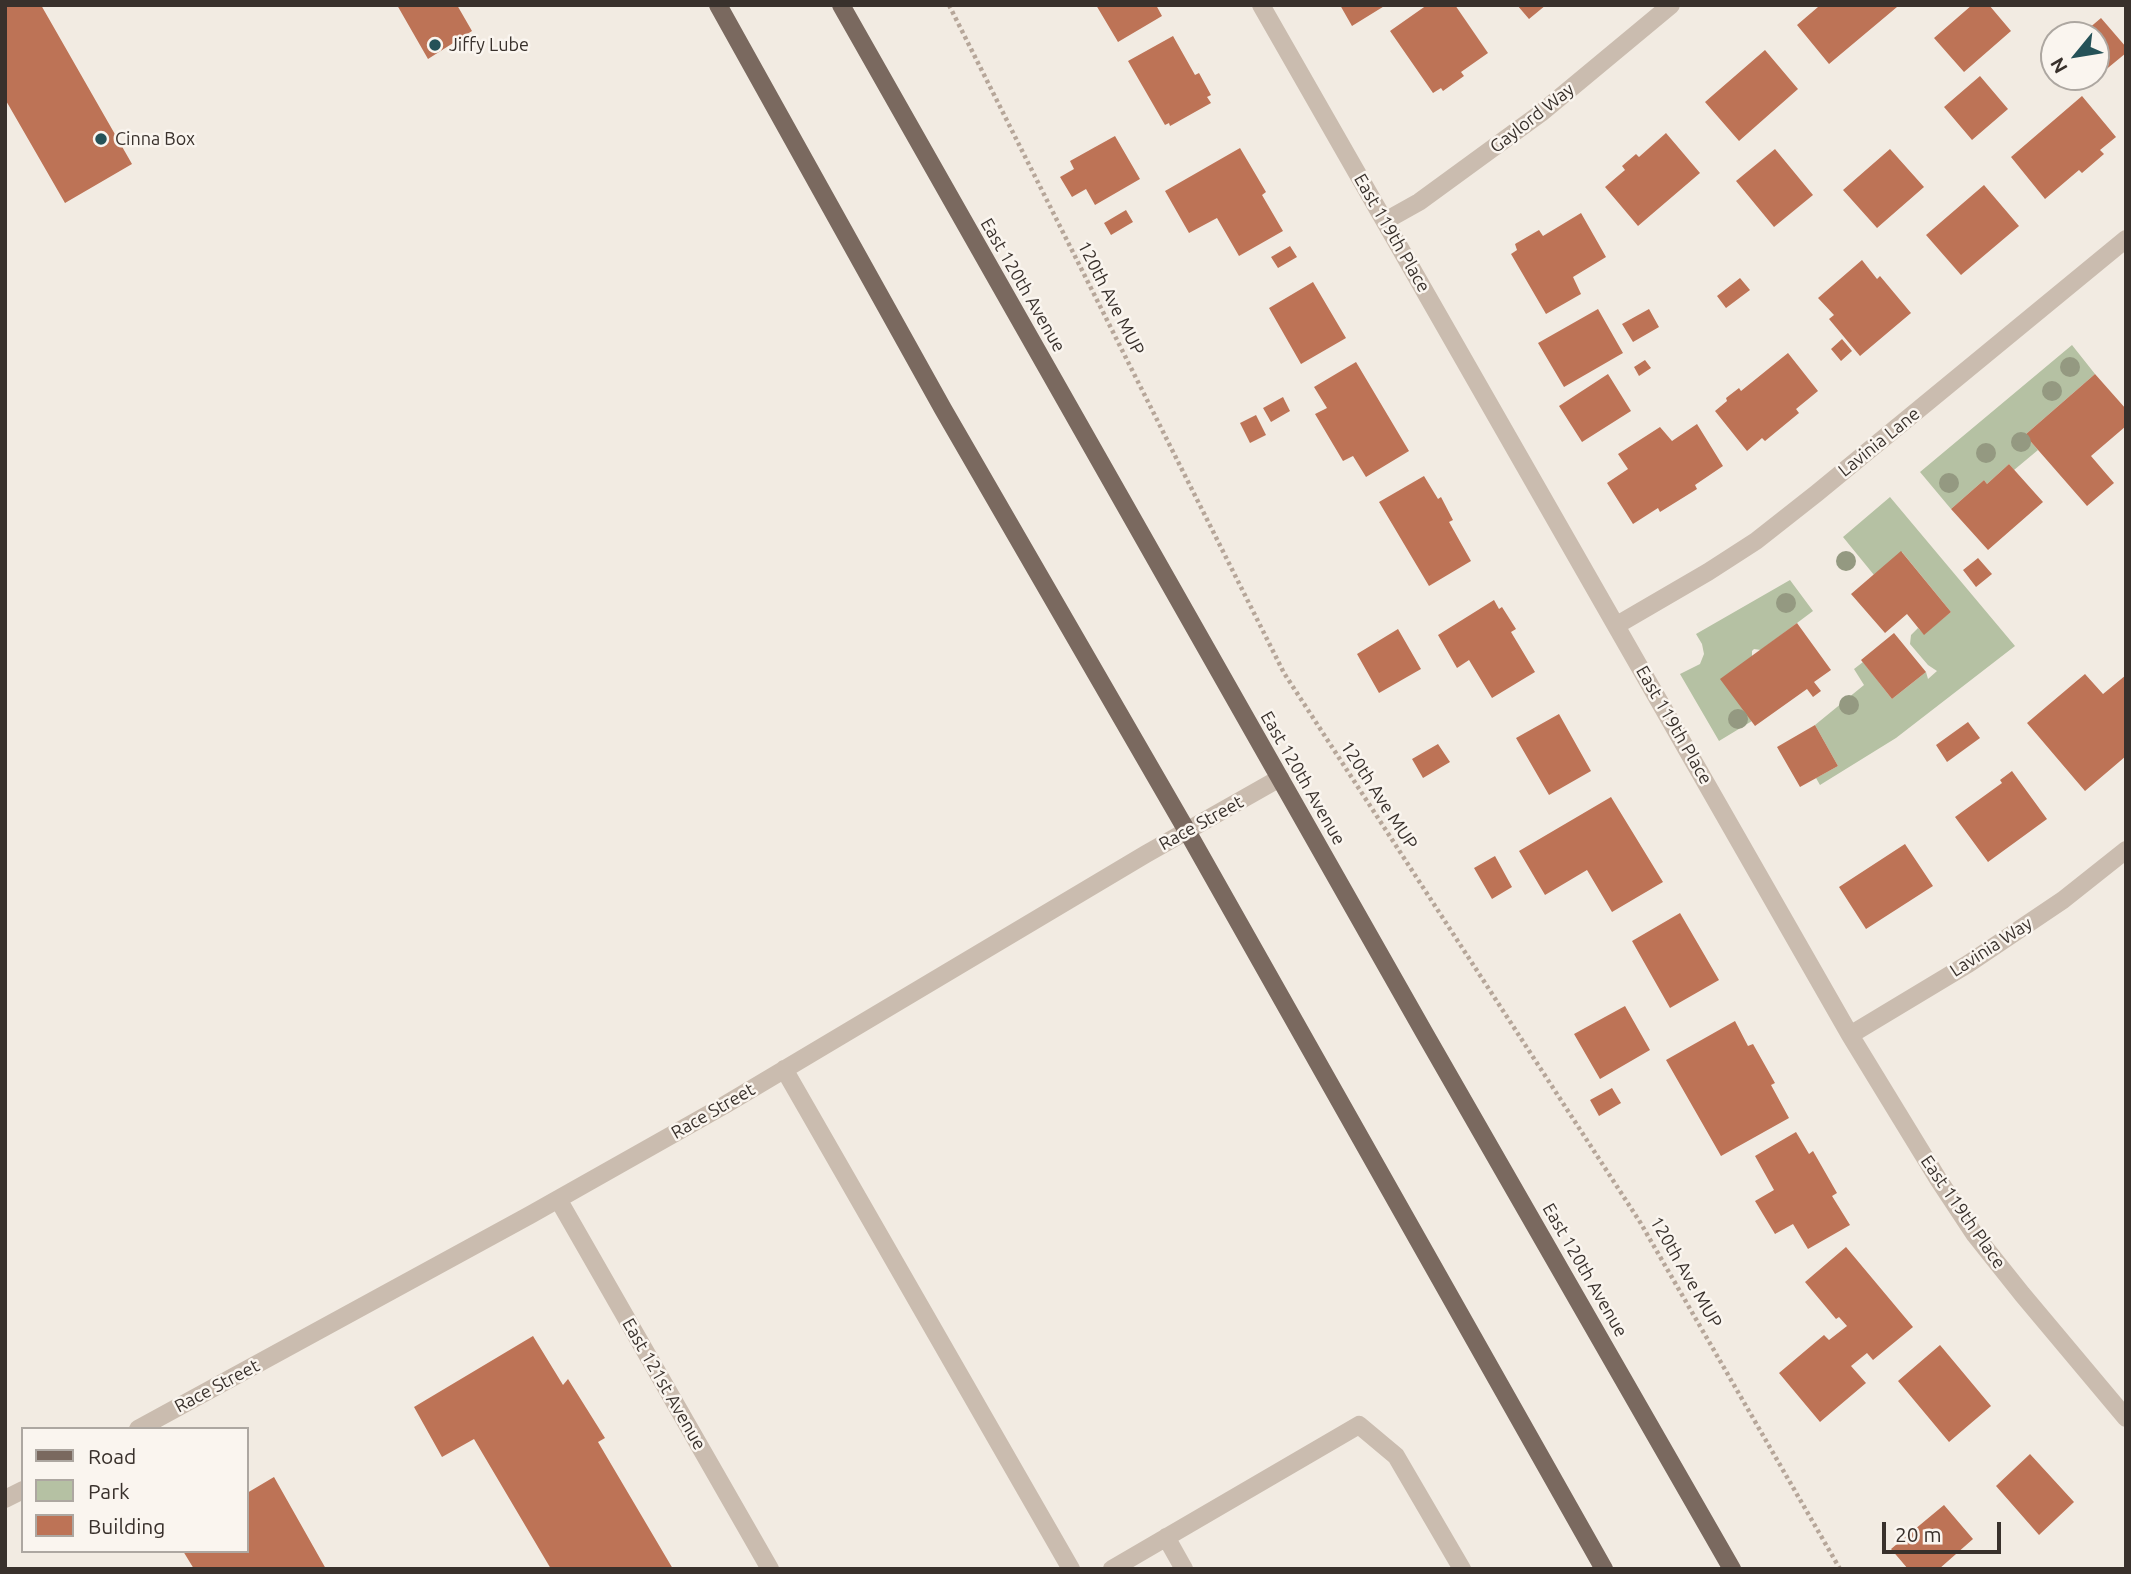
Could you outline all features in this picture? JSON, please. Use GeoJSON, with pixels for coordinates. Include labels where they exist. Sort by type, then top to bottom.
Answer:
{"type":"FeatureCollection","features":[{"type":"Feature","properties":{"kind":"main road"},"geometry":{"type":"LineString","coordinates":[[718,5],[943,410],[1187,831],[1604,1569]]}},
{"type":"Feature","properties":{"kind":"main road","name":"East 120th Avenue"},"geometry":{"type":"LineString","coordinates":[[841,5],[1732,1569]]}},
{"type":"Feature","properties":{"kind":"street","name":"East 119th Place"},"geometry":{"type":"LineString","coordinates":[[1261,5],[1850,1035],[1938,1179],[1975,1235],[2126,1418]]}},
{"type":"Feature","properties":{"kind":"street","name":"Gaylord Way"},"geometry":{"type":"LineString","coordinates":[[1385,221],[1419,202],[1541,113],[1671,5]]}},
{"type":"Feature","properties":{"kind":"street","name":"Lavinia Lane"},"geometry":{"type":"LineString","coordinates":[[1617,625],[1756,541],[2126,239]]}},
{"type":"Feature","properties":{"kind":"street","name":"Race Street"},"geometry":{"type":"LineString","coordinates":[[142,1427],[558,1199],[1279,778]]}},
{"type":"Feature","properties":{"kind":"street","name":"Lavinia Way"},"geometry":{"type":"LineString","coordinates":[[1850,1035],[1968,964],[2042,914],[2126,850]]}},
{"type":"Feature","properties":{"kind":"street"},"geometry":{"type":"LineString","coordinates":[[784,1069],[1071,1569]]}},
{"type":"Feature","properties":{"kind":"street","name":"East 121st Avenue"},"geometry":{"type":"LineString","coordinates":[[558,1199],[770,1569]]}},
{"type":"Feature","properties":{"kind":"street"},"geometry":{"type":"LineString","coordinates":[[1112,1569],[1359,1425],[1396,1456],[1462,1569]]}},
{"type":"Feature","properties":{"kind":"street"},"geometry":{"type":"LineString","coordinates":[[5,1499],[21,1491]]}},
{"type":"Feature","properties":{"kind":"street"},"geometry":{"type":"LineString","coordinates":[[1166,1537],[1184,1569]]}},
{"type":"Feature","properties":{"kind":"path","name":"120th Ave MUP"},"geometry":{"type":"LineString","coordinates":[[949,5],[1284,673],[1640,1222],[1840,1569]]}},
{"type":"Feature","properties":{"kind":"green space"},"geometry":{"type":"Polygon","coordinates":[[[2072,345],[2095,374],[2025,435],[2038,450],[2014,470],[2009,464],[1987,484],[1984,480],[1951,509],[1920,472],[2072,345]]]}},
{"type":"Feature","properties":{"kind":"green space"},"geometry":{"type":"Polygon","coordinates":[[[1890,497],[2015,646],[1896,738],[1820,785],[1816,778],[1838,766],[1815,725],[1864,685],[1854,669],[1863,662],[1892,699],[1926,672],[1928,679],[1937,671],[1928,665],[1910,644],[1911,635],[1918,628],[1924,634],[1951,612],[1902,552],[1874,575],[1843,537],[1890,497]]]}},
{"type":"Feature","properties":{"kind":"green space"},"geometry":{"type":"Polygon","coordinates":[[[1790,580],[1813,611],[1761,650],[1752,651],[1752,721],[1719,741],[1680,674],[1700,664],[1704,654],[1696,634],[1790,580]]]}},
{"type":"Feature","properties":{"kind":"building"},"geometry":{"type":"Polygon","coordinates":[[[5,5],[41,5],[132,164],[65,203],[5,99],[5,5]]]}},
{"type":"Feature","properties":{"kind":"building","name":"Jiffy Lube"},"geometry":{"type":"Polygon","coordinates":[[[397,5],[457,5],[472,31],[428,59],[397,5]]]}},
{"type":"Feature","properties":{"kind":"building"},"geometry":{"type":"Polygon","coordinates":[[[1096,5],[1156,5],[1162,16],[1118,42],[1096,5]]]}},
{"type":"Feature","properties":{"kind":"building"},"geometry":{"type":"Polygon","coordinates":[[[1340,5],[1386,5],[1352,26],[1340,5]]]}},
{"type":"Feature","properties":{"kind":"building"},"geometry":{"type":"Polygon","coordinates":[[[1427,5],[1455,5],[1488,53],[1461,72],[1464,76],[1443,91],[1441,88],[1433,93],[1390,31],[1427,5]]]}},
{"type":"Feature","properties":{"kind":"building"},"geometry":{"type":"Polygon","coordinates":[[[1517,5],[1546,5],[1529,19],[1517,5]]]}},
{"type":"Feature","properties":{"kind":"building"},"geometry":{"type":"Polygon","coordinates":[[[1816,5],[1897,7],[1829,64],[1797,25],[1818,7],[1816,5]]]}},
{"type":"Feature","properties":{"kind":"building"},"geometry":{"type":"Polygon","coordinates":[[[1972,5],[1989,5],[2011,31],[1964,72],[1934,38],[1972,5]]]}},
{"type":"Feature","properties":{"kind":"building"},"geometry":{"type":"Polygon","coordinates":[[[2110,28],[2126,47],[2126,53],[2110,66],[2110,28]]]}},
{"type":"Feature","properties":{"kind":"building"},"geometry":{"type":"Polygon","coordinates":[[[1173,36],[1195,75],[1199,73],[1211,95],[1207,97],[1211,103],[1170,126],[1169,123],[1165,125],[1128,61],[1173,36]]]}},
{"type":"Feature","properties":{"kind":"building"},"geometry":{"type":"Polygon","coordinates":[[[1765,50],[1798,89],[1739,141],[1705,102],[1765,50]]]}},
{"type":"Feature","properties":{"kind":"building"},"geometry":{"type":"Polygon","coordinates":[[[1980,76],[2008,109],[1972,140],[1944,107],[1980,76]]]}},
{"type":"Feature","properties":{"kind":"building"},"geometry":{"type":"Polygon","coordinates":[[[2082,96],[2116,137],[2100,150],[2104,154],[2082,173],[2079,170],[2045,199],[2011,157],[2082,96]]]}},
{"type":"Feature","properties":{"kind":"building"},"geometry":{"type":"Polygon","coordinates":[[[1666,133],[1700,173],[1638,226],[1605,187],[1625,170],[1622,166],[1636,154],[1639,157],[1666,133]]]}},
{"type":"Feature","properties":{"kind":"building"},"geometry":{"type":"Polygon","coordinates":[[[1115,136],[1140,179],[1095,205],[1086,189],[1072,197],[1060,177],[1074,169],[1070,161],[1115,136]]]}},
{"type":"Feature","properties":{"kind":"building"},"geometry":{"type":"Polygon","coordinates":[[[1240,148],[1266,192],[1262,195],[1283,231],[1239,256],[1217,218],[1189,233],[1165,191],[1240,148]]]}},
{"type":"Feature","properties":{"kind":"building"},"geometry":{"type":"Polygon","coordinates":[[[1775,149],[1813,195],[1774,227],[1736,181],[1775,149]]]}},
{"type":"Feature","properties":{"kind":"building"},"geometry":{"type":"Polygon","coordinates":[[[1890,149],[1924,187],[1877,228],[1843,190],[1890,149]]]}},
{"type":"Feature","properties":{"kind":"building"},"geometry":{"type":"Polygon","coordinates":[[[1984,185],[2019,226],[1961,275],[1926,235],[1984,185]]]}},
{"type":"Feature","properties":{"kind":"building"},"geometry":{"type":"Polygon","coordinates":[[[1126,210],[1133,222],[1111,235],[1104,223],[1126,210]]]}},
{"type":"Feature","properties":{"kind":"building"},"geometry":{"type":"Polygon","coordinates":[[[1581,213],[1606,257],[1573,277],[1581,294],[1546,314],[1511,254],[1517,250],[1515,244],[1539,230],[1543,236],[1581,213]]]}},
{"type":"Feature","properties":{"kind":"building"},"geometry":{"type":"Polygon","coordinates":[[[1290,246],[1297,257],[1278,268],[1271,257],[1290,246]]]}},
{"type":"Feature","properties":{"kind":"building"},"geometry":{"type":"Polygon","coordinates":[[[1862,260],[1877,279],[1880,276],[1911,313],[1860,356],[1829,319],[1834,315],[1818,298],[1862,260]]]}},
{"type":"Feature","properties":{"kind":"building"},"geometry":{"type":"Polygon","coordinates":[[[1740,278],[1750,290],[1726,308],[1717,296],[1740,278]]]}},
{"type":"Feature","properties":{"kind":"building"},"geometry":{"type":"Polygon","coordinates":[[[1313,282],[1346,338],[1301,364],[1269,308],[1313,282]]]}},
{"type":"Feature","properties":{"kind":"building"},"geometry":{"type":"Polygon","coordinates":[[[1598,309],[1623,353],[1564,387],[1538,343],[1598,309]]]}},
{"type":"Feature","properties":{"kind":"building"},"geometry":{"type":"Polygon","coordinates":[[[1649,309],[1659,327],[1633,342],[1622,324],[1649,309]]]}},
{"type":"Feature","properties":{"kind":"building"},"geometry":{"type":"Polygon","coordinates":[[[1842,339],[1852,351],[1841,361],[1831,349],[1842,339]]]}},
{"type":"Feature","properties":{"kind":"building"},"geometry":{"type":"Polygon","coordinates":[[[1788,353],[1818,391],[1796,409],[1799,413],[1765,441],[1762,438],[1747,451],[1715,411],[1727,401],[1726,398],[1739,388],[1741,391],[1788,353]]]}},
{"type":"Feature","properties":{"kind":"building"},"geometry":{"type":"Polygon","coordinates":[[[1645,360],[1651,368],[1639,376],[1634,367],[1645,360]]]}},
{"type":"Feature","properties":{"kind":"building"},"geometry":{"type":"Polygon","coordinates":[[[1356,362],[1409,451],[1366,477],[1353,456],[1343,461],[1315,414],[1327,408],[1314,387],[1356,362]]]}},
{"type":"Feature","properties":{"kind":"building"},"geometry":{"type":"Polygon","coordinates":[[[1608,374],[1631,411],[1582,442],[1559,406],[1608,374]]]}},
{"type":"Feature","properties":{"kind":"building"},"geometry":{"type":"Polygon","coordinates":[[[2095,374],[2126,409],[2126,426],[2091,456],[2114,483],[2087,506],[2025,435],[2095,374]]]}},
{"type":"Feature","properties":{"kind":"building"},"geometry":{"type":"Polygon","coordinates":[[[1283,397],[1290,411],[1271,422],[1263,408],[1283,397]]]}},
{"type":"Feature","properties":{"kind":"building"},"geometry":{"type":"Polygon","coordinates":[[[1256,415],[1266,435],[1250,443],[1240,423],[1256,415]]]}},
{"type":"Feature","properties":{"kind":"building"},"geometry":{"type":"Polygon","coordinates":[[[1697,424],[1723,466],[1695,485],[1697,489],[1660,512],[1658,508],[1633,524],[1607,483],[1628,469],[1618,454],[1660,427],[1672,441],[1697,424]]]}},
{"type":"Feature","properties":{"kind":"building"},"geometry":{"type":"Polygon","coordinates":[[[2009,464],[2043,502],[1988,550],[1951,509],[1984,480],[1987,484],[2009,464]]]}},
{"type":"Feature","properties":{"kind":"building"},"geometry":{"type":"Polygon","coordinates":[[[1424,476],[1438,499],[1441,497],[1453,520],[1449,522],[1471,561],[1429,586],[1379,502],[1424,476]]]}},
{"type":"Feature","properties":{"kind":"building"},"geometry":{"type":"Polygon","coordinates":[[[1901,551],[1951,612],[1924,635],[1907,614],[1885,633],[1851,594],[1901,551]]]}},
{"type":"Feature","properties":{"kind":"building"},"geometry":{"type":"Polygon","coordinates":[[[1978,558],[1992,574],[1976,587],[1963,570],[1978,558]]]}},
{"type":"Feature","properties":{"kind":"building"},"geometry":{"type":"Polygon","coordinates":[[[1494,600],[1499,609],[1502,607],[1516,629],[1511,632],[1535,672],[1492,698],[1469,660],[1457,668],[1438,635],[1494,600]]]}},
{"type":"Feature","properties":{"kind":"building"},"geometry":{"type":"Polygon","coordinates":[[[1797,623],[1831,670],[1814,682],[1821,691],[1813,697],[1807,689],[1755,726],[1720,679],[1797,623]]]}},
{"type":"Feature","properties":{"kind":"building"},"geometry":{"type":"Polygon","coordinates":[[[1398,629],[1421,669],[1379,693],[1357,654],[1398,629]]]}},
{"type":"Feature","properties":{"kind":"building"},"geometry":{"type":"Polygon","coordinates":[[[1894,633],[1926,672],[1892,699],[1861,660],[1894,633]]]}},
{"type":"Feature","properties":{"kind":"building"},"geometry":{"type":"Polygon","coordinates":[[[2085,674],[2103,694],[2126,675],[2126,756],[2085,791],[2027,723],[2085,674]]]}},
{"type":"Feature","properties":{"kind":"building"},"geometry":{"type":"Polygon","coordinates":[[[1559,714],[1591,771],[1549,795],[1516,738],[1559,714]]]}},
{"type":"Feature","properties":{"kind":"building"},"geometry":{"type":"Polygon","coordinates":[[[1968,722],[1980,738],[1947,762],[1936,745],[1968,722]]]}},
{"type":"Feature","properties":{"kind":"building"},"geometry":{"type":"Polygon","coordinates":[[[1815,725],[1838,766],[1800,787],[1777,747],[1815,725]]]}},
{"type":"Feature","properties":{"kind":"building"},"geometry":{"type":"Polygon","coordinates":[[[1438,744],[1450,762],[1423,778],[1412,759],[1438,744]]]}},
{"type":"Feature","properties":{"kind":"building"},"geometry":{"type":"Polygon","coordinates":[[[2012,771],[2047,819],[1988,862],[1955,817],[2002,783],[2000,780],[2012,771]]]}},
{"type":"Feature","properties":{"kind":"building"},"geometry":{"type":"Polygon","coordinates":[[[1611,797],[1663,882],[1612,912],[1587,870],[1545,895],[1519,851],[1611,797]]]}},
{"type":"Feature","properties":{"kind":"building"},"geometry":{"type":"Polygon","coordinates":[[[1905,844],[1933,886],[1866,929],[1839,887],[1905,844]]]}},
{"type":"Feature","properties":{"kind":"building"},"geometry":{"type":"Polygon","coordinates":[[[1495,856],[1512,887],[1492,899],[1474,868],[1495,856]]]}},
{"type":"Feature","properties":{"kind":"building"},"geometry":{"type":"Polygon","coordinates":[[[1680,913],[1719,980],[1670,1008],[1632,941],[1680,913]]]}},
{"type":"Feature","properties":{"kind":"building"},"geometry":{"type":"Polygon","coordinates":[[[1625,1006],[1650,1050],[1600,1079],[1574,1034],[1625,1006]]]}},
{"type":"Feature","properties":{"kind":"building"},"geometry":{"type":"Polygon","coordinates":[[[1735,1021],[1748,1046],[1753,1044],[1775,1083],[1771,1085],[1789,1118],[1721,1156],[1666,1060],[1735,1021]]]}},
{"type":"Feature","properties":{"kind":"building"},"geometry":{"type":"Polygon","coordinates":[[[1612,1088],[1621,1103],[1599,1116],[1590,1100],[1612,1088]]]}},
{"type":"Feature","properties":{"kind":"building"},"geometry":{"type":"Polygon","coordinates":[[[1796,1132],[1809,1154],[1813,1151],[1837,1193],[1832,1196],[1850,1225],[1808,1249],[1793,1224],[1775,1234],[1755,1201],[1774,1190],[1755,1156],[1796,1132]]]}},
{"type":"Feature","properties":{"kind":"building"},"geometry":{"type":"Polygon","coordinates":[[[1846,1247],[1913,1327],[1873,1360],[1867,1353],[1851,1366],[1866,1383],[1820,1422],[1779,1373],[1824,1335],[1829,1340],[1847,1326],[1839,1317],[1836,1319],[1805,1282],[1846,1247]]]}},
{"type":"Feature","properties":{"kind":"building"},"geometry":{"type":"Polygon","coordinates":[[[533,1336],[563,1385],[568,1379],[605,1438],[598,1442],[673,1569],[551,1569],[474,1439],[442,1457],[414,1407],[533,1336]]]}},
{"type":"Feature","properties":{"kind":"building"},"geometry":{"type":"Polygon","coordinates":[[[1940,1345],[1991,1406],[1949,1442],[1898,1381],[1940,1345]]]}},
{"type":"Feature","properties":{"kind":"building"},"geometry":{"type":"Polygon","coordinates":[[[2030,1454],[2074,1502],[2039,1535],[1996,1486],[2030,1454]]]}},
{"type":"Feature","properties":{"kind":"building"},"geometry":{"type":"Polygon","coordinates":[[[274,1477],[326,1569],[194,1569],[184,1553],[248,1553],[248,1492],[274,1477]]]}},
{"type":"Feature","properties":{"kind":"building"},"geometry":{"type":"Polygon","coordinates":[[[1944,1505],[1973,1539],[1939,1569],[1908,1569],[1891,1549],[1944,1505]]]}},
{"type":"Feature","properties":{"kind":"place","name":"Jiffy Lube"},"geometry":{"type":"Point","coordinates":[435,45]}},
{"type":"Feature","properties":{"kind":"place","name":"Cinna Box"},"geometry":{"type":"Point","coordinates":[101,139]}}]}
